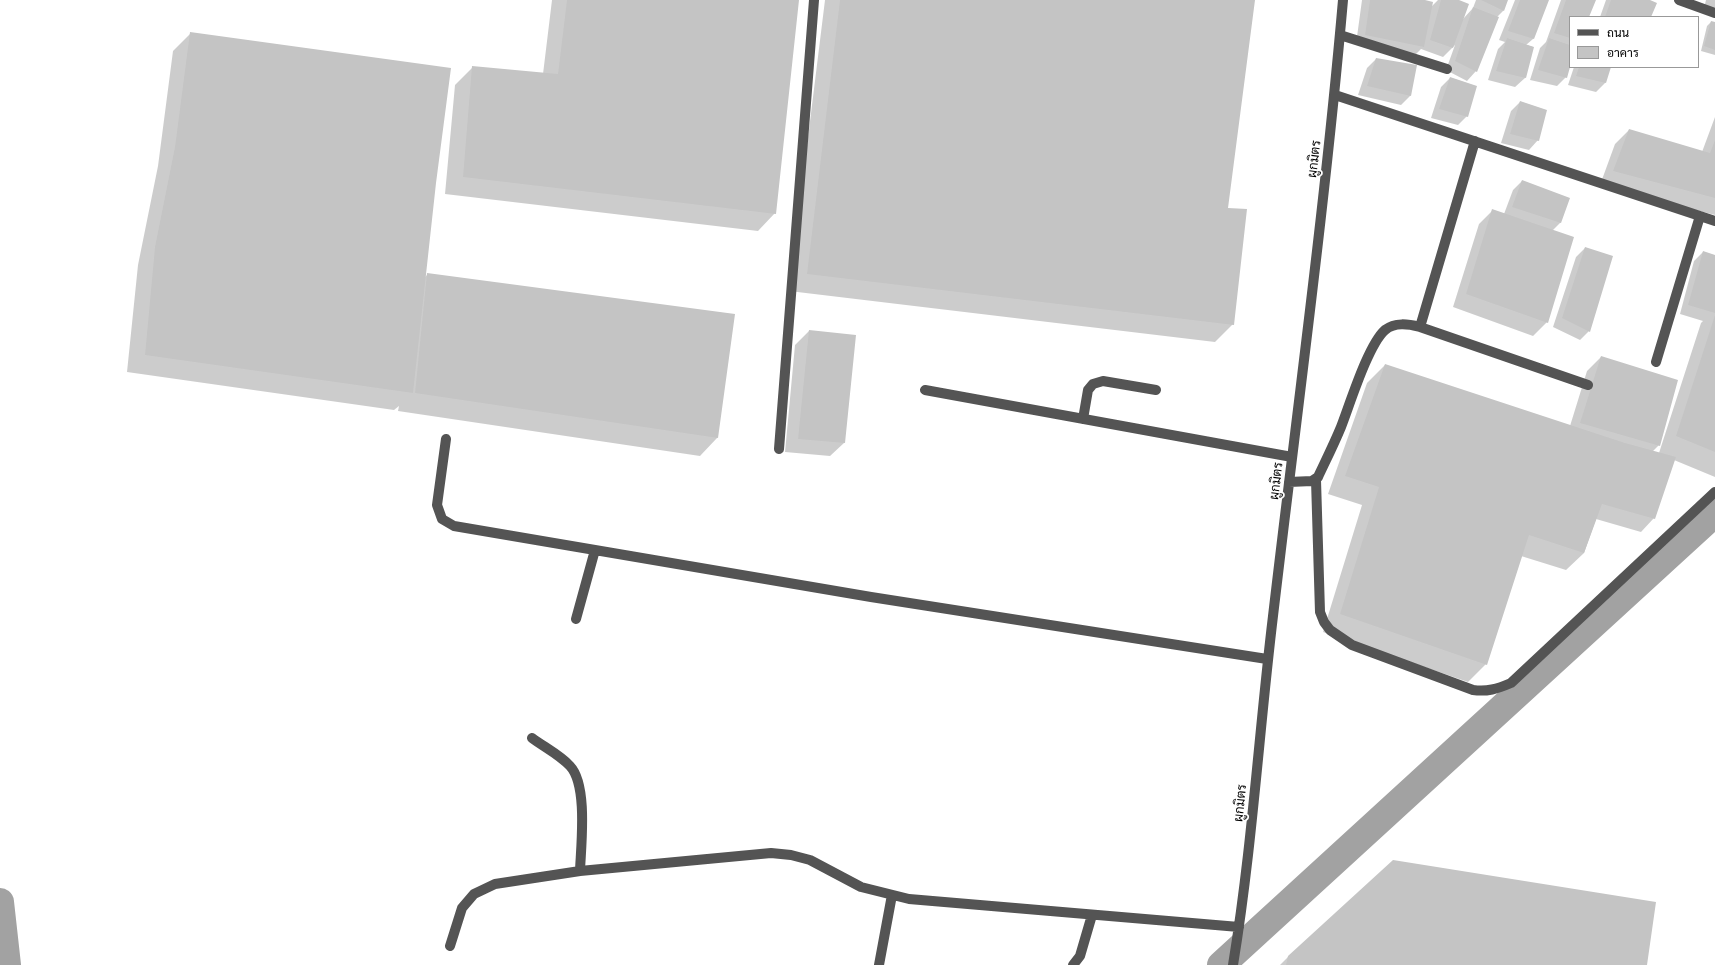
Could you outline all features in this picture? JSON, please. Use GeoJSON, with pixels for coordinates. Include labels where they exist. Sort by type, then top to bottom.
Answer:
{"type":"FeatureCollection","features":[{"type":"Feature","properties":{"kind":"street"},"geometry":{"type":"LineString","coordinates":[[778,449],[814,0]]}},
{"type":"Feature","properties":{"kind":"street","name":"ผูกมิตร"},"geometry":{"type":"LineString","coordinates":[[1233,965],[1247,870],[1268,659],[1335,95],[1344,0]]}},
{"type":"Feature","properties":{"kind":"street"},"geometry":{"type":"LineString","coordinates":[[1678,0],[1715,13]]}},
{"type":"Feature","properties":{"kind":"street"},"geometry":{"type":"LineString","coordinates":[[1340,35],[1446,69]]}},
{"type":"Feature","properties":{"kind":"street"},"geometry":{"type":"LineString","coordinates":[[1335,95],[1715,221]]}},
{"type":"Feature","properties":{"kind":"street"},"geometry":{"type":"LineString","coordinates":[[1420,327],[1475,141]]}},
{"type":"Feature","properties":{"kind":"street"},"geometry":{"type":"LineString","coordinates":[[1656,362],[1700,216]]}},
{"type":"Feature","properties":{"kind":"street"},"geometry":{"type":"LineString","coordinates":[[1588,385],[1420,327],[1408,324],[1396,325],[1386,329],[1378,338],[1359,378],[1340,428],[1316,480],[1320,612],[1324,622],[1330,630],[1352,645],[1473,690],[1484,692],[1494,690],[1511,683],[1715,492]]}},
{"type":"Feature","properties":{"kind":"street"},"geometry":{"type":"LineString","coordinates":[[1083,419],[1088,390],[1093,384],[1103,381],[1156,390]]}},
{"type":"Feature","properties":{"kind":"street"},"geometry":{"type":"LineString","coordinates":[[925,390],[1292,456]]}},
{"type":"Feature","properties":{"kind":"street"},"geometry":{"type":"LineString","coordinates":[[446,439],[437,505],[442,519],[454,526],[871,597],[1268,659]]}},
{"type":"Feature","properties":{"kind":"street"},"geometry":{"type":"LineString","coordinates":[[1288,482],[1316,480]]}},
{"type":"Feature","properties":{"kind":"street"},"geometry":{"type":"LineString","coordinates":[[576,619],[595,550]]}},
{"type":"Feature","properties":{"kind":"street"},"geometry":{"type":"LineString","coordinates":[[532,738],[570,766],[578,781],[582,794],[580,871]]}},
{"type":"Feature","properties":{"kind":"street"},"geometry":{"type":"LineString","coordinates":[[450,946],[462,908],[474,894],[495,884],[580,871],[771,853],[791,855],[810,860],[861,887],[909,899],[1239,927]]}},
{"type":"Feature","properties":{"kind":"street"},"geometry":{"type":"LineString","coordinates":[[879,965],[892,895]]}},
{"type":"Feature","properties":{"kind":"street"},"geometry":{"type":"LineString","coordinates":[[1073,965],[1080,956],[1092,915]]}},
{"type":"Feature","properties":{"kind":"building"},"geometry":{"type":"Polygon","coordinates":[[[567,0],[799,0],[776,214],[463,177],[472,66],[558,74],[567,0]]]}},
{"type":"Feature","properties":{"kind":"building"},"geometry":{"type":"Polygon","coordinates":[[[840,0],[1255,0],[1228,208],[1247,209],[1234,325],[807,274],[840,0]]]}},
{"type":"Feature","properties":{"kind":"building"},"geometry":{"type":"Polygon","coordinates":[[[1370,0],[1425,0],[1433,2],[1424,47],[1365,35],[1370,0]]]}},
{"type":"Feature","properties":{"kind":"building"},"geometry":{"type":"Polygon","coordinates":[[[1441,0],[1459,0],[1469,4],[1453,48],[1430,40],[1441,0]]]}},
{"type":"Feature","properties":{"kind":"building"},"geometry":{"type":"Polygon","coordinates":[[[1481,0],[1508,0],[1504,11],[1481,0]]]}},
{"type":"Feature","properties":{"kind":"building"},"geometry":{"type":"Polygon","coordinates":[[[1520,0],[1549,0],[1534,39],[1508,31],[1520,0]]]}},
{"type":"Feature","properties":{"kind":"building"},"geometry":{"type":"Polygon","coordinates":[[[1566,0],[1596,0],[1589,16],[1569,16],[1569,38],[1554,33],[1566,0]]]}},
{"type":"Feature","properties":{"kind":"building"},"geometry":{"type":"Polygon","coordinates":[[[1611,0],[1650,0],[1657,3],[1651,16],[1605,16],[1611,0]]]}},
{"type":"Feature","properties":{"kind":"building"},"geometry":{"type":"Polygon","coordinates":[[[1473,7],[1499,17],[1477,72],[1455,61],[1473,7]]]}},
{"type":"Feature","properties":{"kind":"building"},"geometry":{"type":"Polygon","coordinates":[[[1711,21],[1715,22],[1715,50],[1704,46],[1711,21]]]}},
{"type":"Feature","properties":{"kind":"building"},"geometry":{"type":"Polygon","coordinates":[[[190,32],[451,68],[436,183],[413,393],[145,355],[155,247],[175,147],[190,32]]]}},
{"type":"Feature","properties":{"kind":"building"},"geometry":{"type":"Polygon","coordinates":[[[1507,38],[1534,47],[1526,78],[1496,71],[1507,38]]]}},
{"type":"Feature","properties":{"kind":"building"},"geometry":{"type":"Polygon","coordinates":[[[1549,38],[1569,45],[1570,68],[1567,78],[1538,70],[1549,38]]]}},
{"type":"Feature","properties":{"kind":"building"},"geometry":{"type":"Polygon","coordinates":[[[1376,58],[1417,65],[1411,96],[1367,86],[1376,58]]]}},
{"type":"Feature","properties":{"kind":"building"},"geometry":{"type":"Polygon","coordinates":[[[1579,68],[1611,68],[1606,83],[1576,76],[1579,68]]]}},
{"type":"Feature","properties":{"kind":"building"},"geometry":{"type":"Polygon","coordinates":[[[1450,77],[1477,86],[1468,117],[1439,109],[1450,77]]]}},
{"type":"Feature","properties":{"kind":"building"},"geometry":{"type":"Polygon","coordinates":[[[1520,101],[1547,110],[1539,141],[1510,134],[1520,101]]]}},
{"type":"Feature","properties":{"kind":"building"},"geometry":{"type":"Polygon","coordinates":[[[1629,129],[1710,153],[1715,140],[1715,198],[1613,171],[1629,129]]]}},
{"type":"Feature","properties":{"kind":"building"},"geometry":{"type":"Polygon","coordinates":[[[1522,180],[1570,198],[1561,223],[1512,207],[1522,180]]]}},
{"type":"Feature","properties":{"kind":"building"},"geometry":{"type":"Polygon","coordinates":[[[1492,209],[1574,237],[1548,323],[1466,294],[1492,209]]]}},
{"type":"Feature","properties":{"kind":"building"},"geometry":{"type":"Polygon","coordinates":[[[1585,247],[1613,256],[1590,332],[1562,318],[1585,247]]]}},
{"type":"Feature","properties":{"kind":"building"},"geometry":{"type":"Polygon","coordinates":[[[1703,251],[1715,255],[1715,313],[1688,305],[1703,251]]]}},
{"type":"Feature","properties":{"kind":"building"},"geometry":{"type":"Polygon","coordinates":[[[427,273],[735,314],[718,438],[415,393],[427,273]]]}},
{"type":"Feature","properties":{"kind":"building"},"geometry":{"type":"Polygon","coordinates":[[[1715,315],[1715,452],[1676,436],[1715,315]]]}},
{"type":"Feature","properties":{"kind":"building"},"geometry":{"type":"Polygon","coordinates":[[[809,330],[856,335],[845,443],[798,439],[809,330]]]}},
{"type":"Feature","properties":{"kind":"building"},"geometry":{"type":"Polygon","coordinates":[[[1601,356],[1678,380],[1660,446],[1580,423],[1601,356]]]}},
{"type":"Feature","properties":{"kind":"building"},"geometry":{"type":"Polygon","coordinates":[[[1385,364],[1625,443],[1676,457],[1655,519],[1602,504],[1584,553],[1529,535],[1487,665],[1340,614],[1379,487],[1345,476],[1385,364]]]}},
{"type":"Feature","properties":{"kind":"building"},"geometry":{"type":"Polygon","coordinates":[[[1393,860],[1656,902],[1647,965],[1286,965],[1288,956],[1393,860]]]}},
{"type":"Feature","properties":{"kind":"waterway"},"geometry":{"type":"LineString","coordinates":[[1221,965],[1715,513]]}},
{"type":"Feature","properties":{"kind":"waterway"},"geometry":{"type":"LineString","coordinates":[[0,902],[7,965]]}}]}
